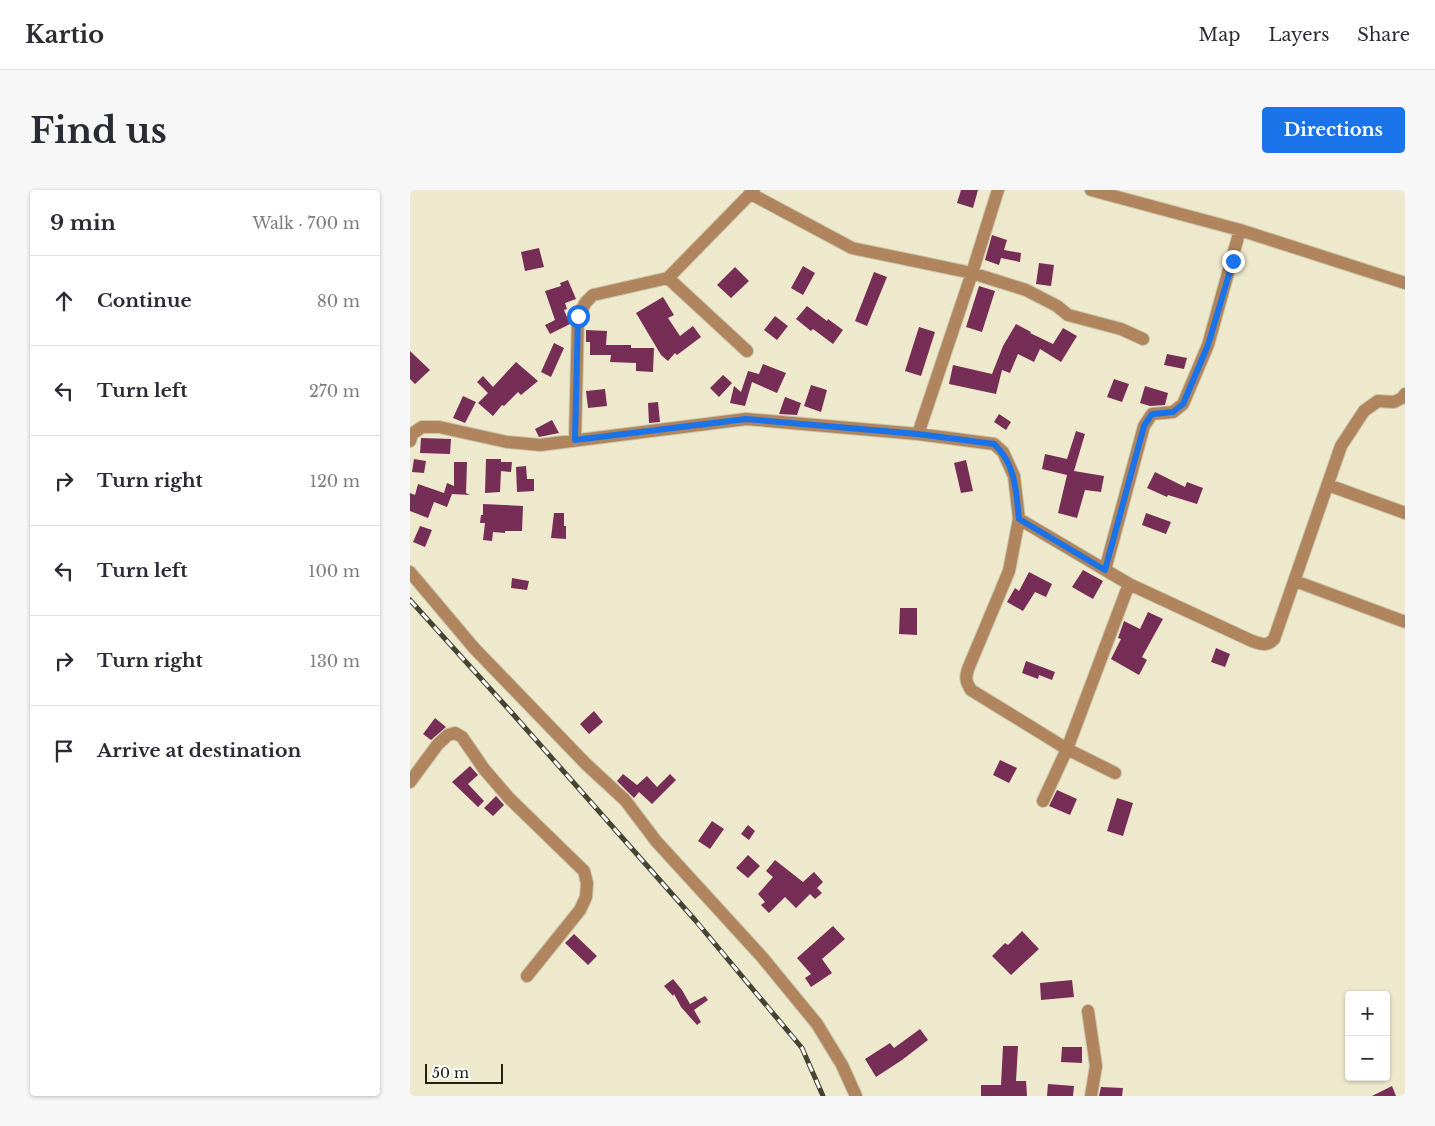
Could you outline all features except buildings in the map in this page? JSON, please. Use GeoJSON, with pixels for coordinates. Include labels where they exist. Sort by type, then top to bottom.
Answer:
{"type":"FeatureCollection","features":[{"type":"Feature","properties":{"kind":"street"},"geometry":{"type":"LineString","coordinates":[[918,434],[998,190]]}},
{"type":"Feature","properties":{"kind":"street"},"geometry":{"type":"LineString","coordinates":[[1091,190],[1240,230],[1405,284]]}},
{"type":"Feature","properties":{"kind":"street"},"geometry":{"type":"LineString","coordinates":[[575,440],[578,316],[586,302],[594,295],[668,278],[753,192],[852,248],[972,273],[1026,290],[1057,306],[1068,315],[1121,329],[1143,340]]}},
{"type":"Feature","properties":{"kind":"street"},"geometry":{"type":"LineString","coordinates":[[1105,570],[1144,426],[1152,414],[1173,412],[1183,404],[1208,345],[1240,230]]}},
{"type":"Feature","properties":{"kind":"street"},"geometry":{"type":"LineString","coordinates":[[668,278],[747,351]]}},
{"type":"Feature","properties":{"kind":"street"},"geometry":{"type":"LineString","coordinates":[[1019,519],[1129,584],[1263,645],[1270,644],[1274,640],[1341,446],[1364,411],[1378,402],[1394,402],[1405,394]]}},
{"type":"Feature","properties":{"kind":"street"},"geometry":{"type":"LineString","coordinates":[[410,441],[412,434],[422,427],[439,427],[507,442],[540,445],[746,419],[918,434],[994,444],[1002,452],[1014,476],[1019,519],[1009,571],[968,669],[966,683],[971,690],[1067,749],[1115,773]]}},
{"type":"Feature","properties":{"kind":"street"},"geometry":{"type":"LineString","coordinates":[[1328,485],[1405,513]]}},
{"type":"Feature","properties":{"kind":"street"},"geometry":{"type":"LineString","coordinates":[[410,572],[474,648],[586,764],[625,800],[656,841],[762,957],[817,1024],[842,1065],[856,1096]]}},
{"type":"Feature","properties":{"kind":"street"},"geometry":{"type":"LineString","coordinates":[[1294,581],[1405,622]]}},
{"type":"Feature","properties":{"kind":"street"},"geometry":{"type":"LineString","coordinates":[[1043,801],[1067,749],[1129,584]]}},
{"type":"Feature","properties":{"kind":"street"},"geometry":{"type":"LineString","coordinates":[[410,782],[438,744],[448,734],[455,733],[462,737],[484,769],[509,798],[584,871],[587,883],[586,897],[580,910],[527,976]]}},
{"type":"Feature","properties":{"kind":"street"},"geometry":{"type":"LineString","coordinates":[[1088,1011],[1096,1066],[1091,1096]]}},
{"type":"Feature","properties":{"kind":"railway"},"geometry":{"type":"LineString","coordinates":[[410,600],[695,920],[802,1048],[823,1096]]}},
{"type":"Feature","properties":{"kind":"route"},"geometry":{"type":"LineString","coordinates":[[578,316],[575,440],[746,419],[918,434],[994,444],[1002,452],[1014,476],[1019,519],[1105,570],[1144,426],[1152,414],[1173,412],[1183,404],[1208,345],[1233,261]]}}]}
